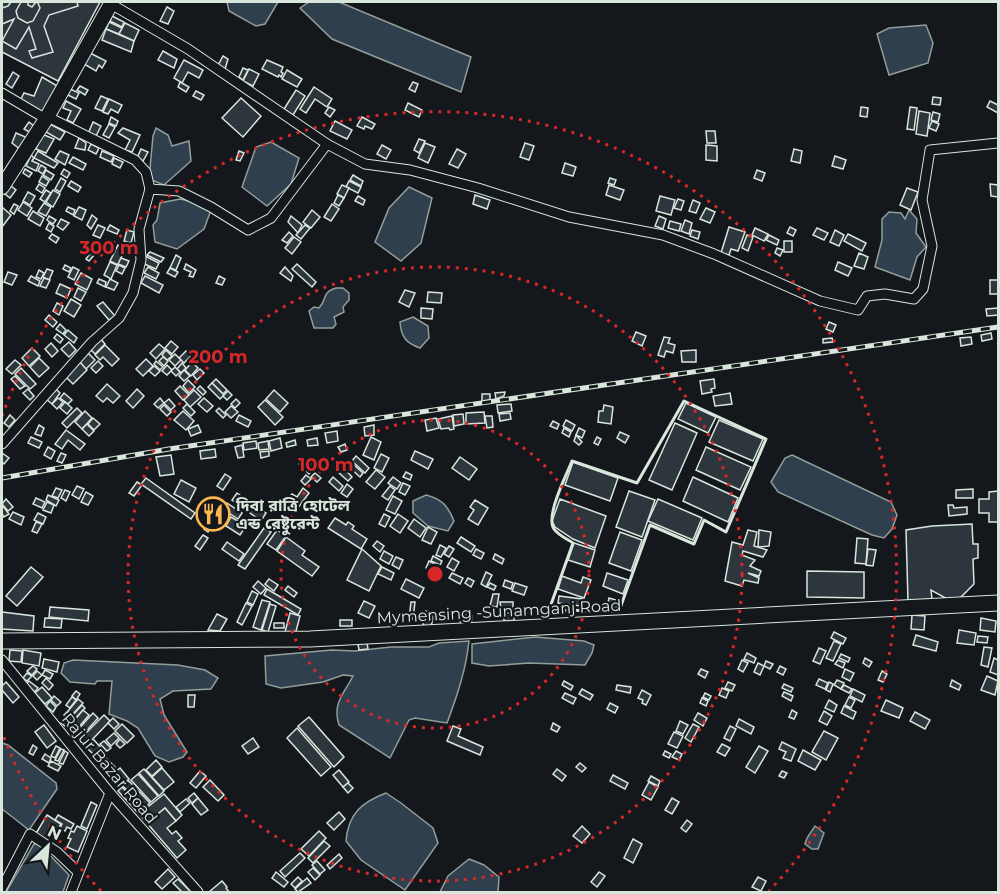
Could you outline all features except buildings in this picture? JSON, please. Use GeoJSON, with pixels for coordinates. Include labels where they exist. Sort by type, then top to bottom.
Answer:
{"type":"FeatureCollection","features":[{"type":"Feature","properties":{"kind":"main road"},"geometry":{"type":"LineString","coordinates":[[2,187],[47,118],[111,3]]}},
{"type":"Feature","properties":{"kind":"main road","name":"Mymensing -Sunamganj Road"},"geometry":{"type":"LineString","coordinates":[[2,641],[310,639],[999,603]]}},
{"type":"Feature","properties":{"kind":"street"},"geometry":{"type":"LineString","coordinates":[[111,3],[188,49],[327,144],[365,164],[410,170],[595,223],[663,235],[714,254],[819,301],[858,310],[867,296],[885,294],[914,299],[923,289],[932,246],[922,200],[930,150],[999,143]]}},
{"type":"Feature","properties":{"kind":"street"},"geometry":{"type":"LineString","coordinates":[[2,93],[47,118],[135,160],[146,172],[150,189],[139,229],[141,260],[139,271],[133,293],[119,318],[92,342],[2,444]]}},
{"type":"Feature","properties":{"kind":"street"},"geometry":{"type":"LineString","coordinates":[[150,189],[179,191],[211,207],[248,230],[271,218],[327,144]]}},
{"type":"Feature","properties":{"kind":"street","name":"Rajur Bazar Road"},"geometry":{"type":"LineString","coordinates":[[2,660],[110,793],[198,892]]}},
{"type":"Feature","properties":{"kind":"street"},"geometry":{"type":"LineString","coordinates":[[71,892],[110,793]]}},
{"type":"Feature","properties":{"kind":"street"},"geometry":{"type":"LineString","coordinates":[[2,888],[30,834],[57,852],[78,872]]}},
{"type":"Feature","properties":{"kind":"water"},"geometry":{"type":"Polygon","coordinates":[[[227,2],[278,2],[265,24],[256,26],[229,11],[227,2]]]}},
{"type":"Feature","properties":{"kind":"water"},"geometry":{"type":"Polygon","coordinates":[[[309,2],[339,2],[471,57],[461,92],[332,39],[300,8],[309,2]]]}},
{"type":"Feature","properties":{"kind":"water"},"geometry":{"type":"Polygon","coordinates":[[[926,25],[933,43],[928,63],[889,75],[877,34],[889,28],[926,25]]]}},
{"type":"Feature","properties":{"kind":"water"},"geometry":{"type":"Polygon","coordinates":[[[156,128],[168,135],[172,146],[189,141],[191,161],[164,185],[149,179],[153,136],[156,128]]]}},
{"type":"Feature","properties":{"kind":"water"},"geometry":{"type":"Polygon","coordinates":[[[271,142],[299,158],[291,184],[267,206],[242,187],[256,147],[271,142]]]}},
{"type":"Feature","properties":{"kind":"water"},"geometry":{"type":"Polygon","coordinates":[[[409,187],[432,198],[421,243],[401,261],[375,242],[389,208],[409,187]]]}},
{"type":"Feature","properties":{"kind":"water"},"geometry":{"type":"Polygon","coordinates":[[[180,199],[198,203],[211,210],[204,229],[177,249],[155,242],[153,225],[157,220],[160,203],[180,199]]]}},
{"type":"Feature","properties":{"kind":"water"},"geometry":{"type":"Polygon","coordinates":[[[909,210],[917,219],[916,233],[926,247],[917,257],[910,280],[875,267],[882,240],[882,219],[889,212],[901,213],[905,219],[909,210]]]}},
{"type":"Feature","properties":{"kind":"water"},"geometry":{"type":"Polygon","coordinates":[[[336,288],[343,288],[349,293],[349,300],[343,307],[344,312],[334,317],[336,324],[333,328],[314,328],[309,311],[314,307],[319,308],[326,294],[336,288]]]}},
{"type":"Feature","properties":{"kind":"water"},"geometry":{"type":"Polygon","coordinates":[[[413,317],[428,326],[429,338],[420,348],[408,342],[402,332],[400,322],[413,317]]]}},
{"type":"Feature","properties":{"kind":"water"},"geometry":{"type":"Polygon","coordinates":[[[792,455],[891,502],[897,515],[892,529],[884,538],[872,535],[778,492],[771,482],[785,458],[792,455]]]}},
{"type":"Feature","properties":{"kind":"water"},"geometry":{"type":"Polygon","coordinates":[[[426,495],[440,501],[449,511],[454,521],[448,531],[428,526],[413,513],[413,501],[426,495]]]}},
{"type":"Feature","properties":{"kind":"water"},"geometry":{"type":"Polygon","coordinates":[[[535,637],[584,641],[594,645],[585,665],[529,663],[489,666],[472,663],[472,644],[535,637]]]}},
{"type":"Feature","properties":{"kind":"water"},"geometry":{"type":"Polygon","coordinates":[[[469,641],[458,693],[447,723],[415,718],[409,720],[390,758],[339,725],[338,705],[353,676],[343,675],[323,682],[281,688],[266,684],[265,656],[332,650],[429,647],[439,643],[469,641]]]}},
{"type":"Feature","properties":{"kind":"water"},"geometry":{"type":"Polygon","coordinates":[[[73,660],[178,665],[205,670],[218,678],[211,689],[173,691],[160,699],[164,715],[187,752],[183,757],[169,762],[155,756],[138,728],[109,714],[112,681],[97,681],[95,684],[70,682],[61,673],[64,663],[73,660]]]}},
{"type":"Feature","properties":{"kind":"water"},"geometry":{"type":"Polygon","coordinates":[[[2,743],[8,745],[56,783],[57,789],[29,830],[2,809],[2,743]]]}},
{"type":"Feature","properties":{"kind":"water"},"geometry":{"type":"Polygon","coordinates":[[[386,793],[433,828],[438,843],[405,890],[361,860],[346,841],[350,823],[358,810],[370,800],[386,793]]]}},
{"type":"Feature","properties":{"kind":"water"},"geometry":{"type":"Polygon","coordinates":[[[815,826],[824,833],[818,849],[812,849],[805,844],[815,826]]]}},
{"type":"Feature","properties":{"kind":"water"},"geometry":{"type":"Polygon","coordinates":[[[34,844],[43,848],[69,875],[63,892],[6,892],[34,844]]]}},
{"type":"Feature","properties":{"kind":"water"},"geometry":{"type":"Polygon","coordinates":[[[469,859],[484,865],[499,877],[498,892],[440,892],[448,876],[469,859]]]}},
{"type":"Feature","properties":{"kind":"railway"},"geometry":{"type":"LineString","coordinates":[[2,478],[169,449],[998,327]]}},
{"type":"Feature","properties":{"kind":"wall"},"geometry":{"type":"LineString","coordinates":[[684,401],[766,439],[726,532],[704,520],[694,544],[650,525],[619,611],[549,610],[573,543],[560,535],[552,523],[554,505],[572,461],[637,483],[684,401]]}},
{"type":"Feature","properties":{"kind":"place","name":"দিবা রাত্রি হোটেল এন্ড রেষ্টুরেন্ট"},"geometry":{"type":"Point","coordinates":[213,514]}}]}
